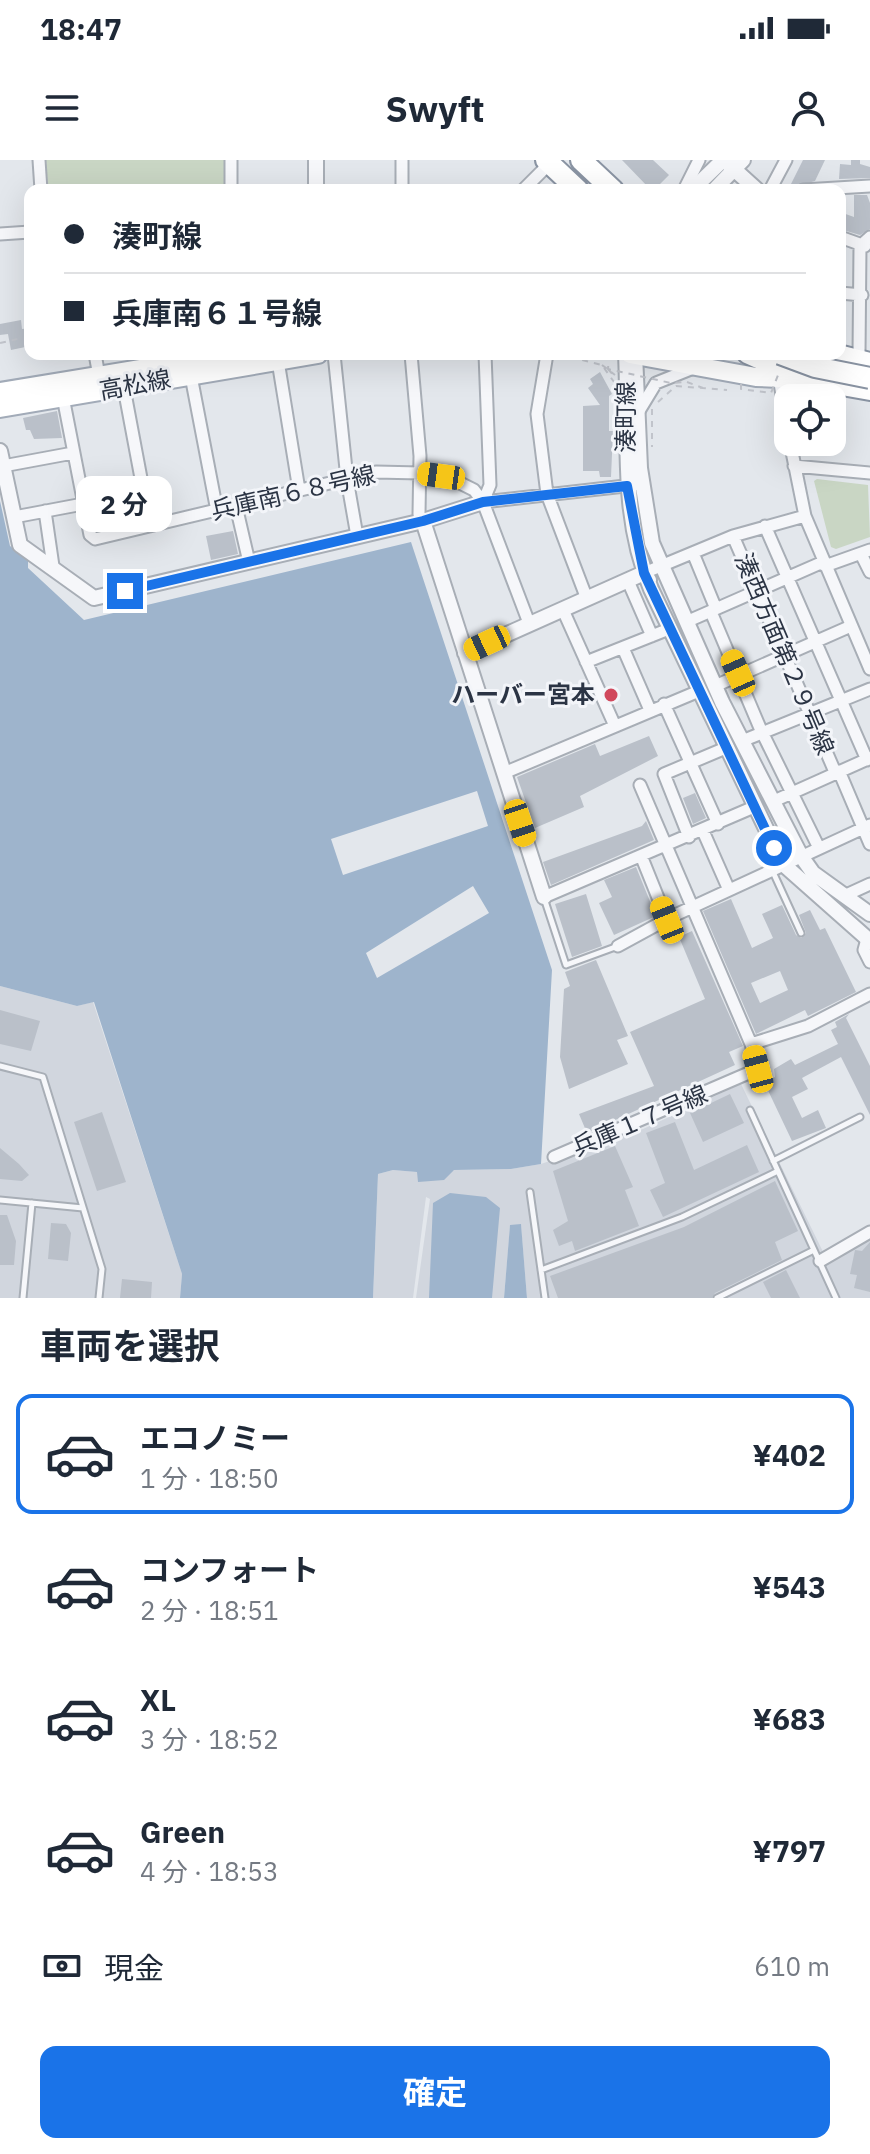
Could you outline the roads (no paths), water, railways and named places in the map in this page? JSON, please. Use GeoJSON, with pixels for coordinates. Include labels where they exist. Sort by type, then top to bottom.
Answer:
{"type":"FeatureCollection","features":[{"type":"Feature","properties":{"kind":"highway"},"geometry":{"type":"LineString","coordinates":[[564,160],[590,184]]}},
{"type":"Feature","properties":{"kind":"highway"},"geometry":{"type":"LineString","coordinates":[[581,160],[607,184]]}},
{"type":"Feature","properties":{"kind":"highway"},"geometry":{"type":"LineString","coordinates":[[541,163],[570,184]]}},
{"type":"Feature","properties":{"kind":"highway"},"geometry":{"type":"LineString","coordinates":[[846,356],[866,358]]}},
{"type":"Feature","properties":{"kind":"highway"},"geometry":{"type":"LineString","coordinates":[[780,368],[815,367],[870,378]]}},
{"type":"Feature","properties":{"kind":"main road"},"geometry":{"type":"LineString","coordinates":[[596,160],[620,184]]}},
{"type":"Feature","properties":{"kind":"main road"},"geometry":{"type":"LineString","coordinates":[[541,163],[560,184]]}},
{"type":"Feature","properties":{"kind":"main road"},"geometry":{"type":"LineString","coordinates":[[846,353],[866,358]]}},
{"type":"Feature","properties":{"kind":"main road","name":"高松線"},"geometry":{"type":"LineString","coordinates":[[0,392],[192,363],[284,360]]}},
{"type":"Feature","properties":{"kind":"main road"},"geometry":{"type":"LineString","coordinates":[[663,360],[699,367],[780,368]]}},
{"type":"Feature","properties":{"kind":"main road"},"geometry":{"type":"LineString","coordinates":[[761,360],[802,379],[870,391]]}},
{"type":"Feature","properties":{"kind":"main road","name":"高松線"},"geometry":{"type":"LineString","coordinates":[[0,408],[124,388],[192,363]]}},
{"type":"Feature","properties":{"kind":"street"},"geometry":{"type":"LineString","coordinates":[[39,160],[41,184]]}},
{"type":"Feature","properties":{"kind":"street"},"geometry":{"type":"LineString","coordinates":[[231,160],[231,184]]}},
{"type":"Feature","properties":{"kind":"street"},"geometry":{"type":"LineString","coordinates":[[316,160],[316,184]]}},
{"type":"Feature","properties":{"kind":"street"},"geometry":{"type":"LineString","coordinates":[[402,160],[402,184]]}},
{"type":"Feature","properties":{"kind":"street"},"geometry":{"type":"LineString","coordinates":[[687,184],[699,160]]}},
{"type":"Feature","properties":{"kind":"street"},"geometry":{"type":"LineString","coordinates":[[773,184],[786,160]]}},
{"type":"Feature","properties":{"kind":"street"},"geometry":{"type":"LineString","coordinates":[[527,184],[541,163]]}},
{"type":"Feature","properties":{"kind":"street"},"geometry":{"type":"LineString","coordinates":[[701,184],[732,163]]}},
{"type":"Feature","properties":{"kind":"street"},"geometry":{"type":"LineString","coordinates":[[718,184],[732,163]]}},
{"type":"Feature","properties":{"kind":"street"},"geometry":{"type":"LineString","coordinates":[[732,163],[751,184]]}},
{"type":"Feature","properties":{"kind":"street"},"geometry":{"type":"LineString","coordinates":[[846,187],[870,186]]}},
{"type":"Feature","properties":{"kind":"street"},"geometry":{"type":"LineString","coordinates":[[0,234],[24,232]]}},
{"type":"Feature","properties":{"kind":"street"},"geometry":{"type":"LineString","coordinates":[[866,358],[865,246],[870,237]]}},
{"type":"Feature","properties":{"kind":"street"},"geometry":{"type":"LineString","coordinates":[[846,239],[865,246]]}},
{"type":"Feature","properties":{"kind":"street"},"geometry":{"type":"LineString","coordinates":[[96,360],[99,376]]}},
{"type":"Feature","properties":{"kind":"street"},"geometry":{"type":"LineString","coordinates":[[335,360],[347,479],[357,536]]}},
{"type":"Feature","properties":{"kind":"street"},"geometry":{"type":"LineString","coordinates":[[411,360],[420,473],[419,514],[544,897],[642,858],[754,807]]}},
{"type":"Feature","properties":{"kind":"street"},"geometry":{"type":"LineString","coordinates":[[485,360],[490,485],[483,502],[529,623]]}},
{"type":"Feature","properties":{"kind":"street"},"geometry":{"type":"LineString","coordinates":[[546,360],[537,414],[547,494],[587,599]]}},
{"type":"Feature","properties":{"kind":"street","name":"湊町線"},"geometry":{"type":"LineString","coordinates":[[632,360],[634,485],[644,573],[728,747],[778,866],[869,940]]}},
{"type":"Feature","properties":{"kind":"street","name":"湊町線"},"geometry":{"type":"LineString","coordinates":[[633,360],[638,414],[634,485],[652,543],[715,686],[801,856],[813,873],[870,914]]}},
{"type":"Feature","properties":{"kind":"street"},"geometry":{"type":"LineString","coordinates":[[278,361],[299,490]]}},
{"type":"Feature","properties":{"kind":"street"},"geometry":{"type":"LineString","coordinates":[[192,363],[217,511]]}},
{"type":"Feature","properties":{"kind":"street"},"geometry":{"type":"LineString","coordinates":[[638,414],[656,383],[666,376],[699,367]]}},
{"type":"Feature","properties":{"kind":"street"},"geometry":{"type":"LineString","coordinates":[[124,388],[150,526]]}},
{"type":"Feature","properties":{"kind":"street"},"geometry":{"type":"LineString","coordinates":[[14,517],[83,504],[63,397]]}},
{"type":"Feature","properties":{"kind":"street"},"geometry":{"type":"LineString","coordinates":[[0,451],[20,545],[94,598],[423,521],[483,502],[634,485]]}},
{"type":"Feature","properties":{"kind":"street"},"geometry":{"type":"LineString","coordinates":[[3,466],[73,453]]}},
{"type":"Feature","properties":{"kind":"street"},"geometry":{"type":"LineString","coordinates":[[792,456],[805,516],[870,669]]}},
{"type":"Feature","properties":{"kind":"street"},"geometry":{"type":"LineString","coordinates":[[794,466],[870,473]]}},
{"type":"Feature","properties":{"kind":"street","name":"兵庫南６８号線"},"geometry":{"type":"LineString","coordinates":[[83,504],[90,535],[95,539],[376,472],[420,473],[454,480],[474,490],[483,502]]}},
{"type":"Feature","properties":{"kind":"street"},"geometry":{"type":"LineString","coordinates":[[236,506],[249,562]]}},
{"type":"Feature","properties":{"kind":"street"},"geometry":{"type":"LineString","coordinates":[[45,511],[53,566]]}},
{"type":"Feature","properties":{"kind":"street"},"geometry":{"type":"LineString","coordinates":[[465,653],[733,536],[805,516]]}},
{"type":"Feature","properties":{"kind":"street"},"geometry":{"type":"LineString","coordinates":[[765,526],[868,759],[774,801]]}},
{"type":"Feature","properties":{"kind":"street","name":"湊西方面第２９号線"},"geometry":{"type":"LineString","coordinates":[[733,536],[809,714],[866,826],[870,844]]}},
{"type":"Feature","properties":{"kind":"street"},"geometry":{"type":"LineString","coordinates":[[686,622],[787,578],[866,552],[870,572]]}},
{"type":"Feature","properties":{"kind":"street"},"geometry":{"type":"LineString","coordinates":[[693,553],[762,733],[819,848]]}},
{"type":"Feature","properties":{"kind":"street","name":"湊町線"},"geometry":{"type":"LineString","coordinates":[[662,566],[659,585],[692,663]]}},
{"type":"Feature","properties":{"kind":"street","name":"湊町線"},"geometry":{"type":"LineString","coordinates":[[644,573],[655,587],[778,846],[778,866]]}},
{"type":"Feature","properties":{"kind":"street"},"geometry":{"type":"LineString","coordinates":[[628,581],[652,636]]}},
{"type":"Feature","properties":{"kind":"street"},"geometry":{"type":"LineString","coordinates":[[563,610],[615,726]]}},
{"type":"Feature","properties":{"kind":"street"},"geometry":{"type":"LineString","coordinates":[[715,686],[851,626]]}},
{"type":"Feature","properties":{"kind":"street"},"geometry":{"type":"LineString","coordinates":[[586,662],[669,629]]}},
{"type":"Feature","properties":{"kind":"street"},"geometry":{"type":"LineString","coordinates":[[623,648],[650,710]]}},
{"type":"Feature","properties":{"kind":"street"},"geometry":{"type":"LineString","coordinates":[[742,741],[870,689]]}},
{"type":"Feature","properties":{"kind":"street"},"geometry":{"type":"LineString","coordinates":[[504,773],[699,691]]}},
{"type":"Feature","properties":{"kind":"street"},"geometry":{"type":"LineString","coordinates":[[664,704],[718,824]]}},
{"type":"Feature","properties":{"kind":"street"},"geometry":{"type":"LineString","coordinates":[[689,837],[664,774],[728,747]]}},
{"type":"Feature","properties":{"kind":"street"},"geometry":{"type":"LineString","coordinates":[[640,785],[751,1044],[808,1026],[870,994]]}},
{"type":"Feature","properties":{"kind":"street"},"geometry":{"type":"LineString","coordinates":[[618,946],[691,907],[866,826]]}},
{"type":"Feature","properties":{"kind":"street"},"geometry":{"type":"LineString","coordinates":[[703,831],[729,890]]}},
{"type":"Feature","properties":{"kind":"street"},"geometry":{"type":"LineString","coordinates":[[642,858],[667,920]]}},
{"type":"Feature","properties":{"kind":"street"},"geometry":{"type":"LineString","coordinates":[[846,895],[870,884]]}},
{"type":"Feature","properties":{"kind":"street"},"geometry":{"type":"LineString","coordinates":[[869,940],[864,950],[870,962]]}},
{"type":"Feature","properties":{"kind":"street","name":"兵庫１７号線"},"geometry":{"type":"LineString","coordinates":[[554,1157],[755,1073],[758,1069],[751,1044]]}},
{"type":"Feature","properties":{"kind":"street"},"geometry":{"type":"LineString","coordinates":[[817,1256],[870,1232]]}},
{"type":"Feature","properties":{"kind":"lane"},"geometry":{"type":"LineString","coordinates":[[778,866],[801,933]]}},
{"type":"Feature","properties":{"kind":"lane"},"geometry":{"type":"LineString","coordinates":[[544,897],[566,965],[618,946]]}},
{"type":"Feature","properties":{"kind":"lane"},"geometry":{"type":"LineString","coordinates":[[0,1066],[43,1077],[102,1269],[99,1298]]}},
{"type":"Feature","properties":{"kind":"lane"},"geometry":{"type":"LineString","coordinates":[[750,1110],[836,1298]]}},
{"type":"Feature","properties":{"kind":"lane"},"geometry":{"type":"LineString","coordinates":[[773,1161],[860,1117]]}},
{"type":"Feature","properties":{"kind":"lane"},"geometry":{"type":"LineString","coordinates":[[541,1270],[682,1217],[778,1171]]}},
{"type":"Feature","properties":{"kind":"lane"},"geometry":{"type":"LineString","coordinates":[[530,1192],[545,1298]]}},
{"type":"Feature","properties":{"kind":"lane"},"geometry":{"type":"LineString","coordinates":[[0,1200],[83,1208]]}},
{"type":"Feature","properties":{"kind":"lane"},"geometry":{"type":"LineString","coordinates":[[23,1298],[32,1203]]}},
{"type":"Feature","properties":{"kind":"lane"},"geometry":{"type":"LineString","coordinates":[[717,1298],[817,1256]]}},
{"type":"Feature","properties":{"kind":"water"},"geometry":{"type":"Polygon","coordinates":[[[0,501],[10,546],[28,560],[28,568],[84,620],[411,542],[552,970],[541,1164],[511,1169],[454,1170],[444,1180],[418,1182],[417,1172],[393,1170],[378,1174],[373,1298],[180,1298],[182,1274],[94,1002],[77,1006],[0,986],[0,501]],[[477,791],[331,839],[343,875],[488,826],[477,791]],[[473,886],[366,953],[377,978],[489,913],[473,886]]]}},
{"type":"Feature","properties":{"kind":"water"},"geometry":{"type":"Polygon","coordinates":[[[450,1193],[486,1197],[500,1208],[492,1298],[429,1298],[433,1203],[450,1193]]]}},
{"type":"Feature","properties":{"kind":"water"},"geometry":{"type":"Polygon","coordinates":[[[521,1224],[527,1298],[504,1298],[510,1225],[521,1224]]]}},
{"type":"Feature","properties":{"kind":"place","name":"ハーバー宮本"},"geometry":{"type":"Point","coordinates":[611,695]}}]}
